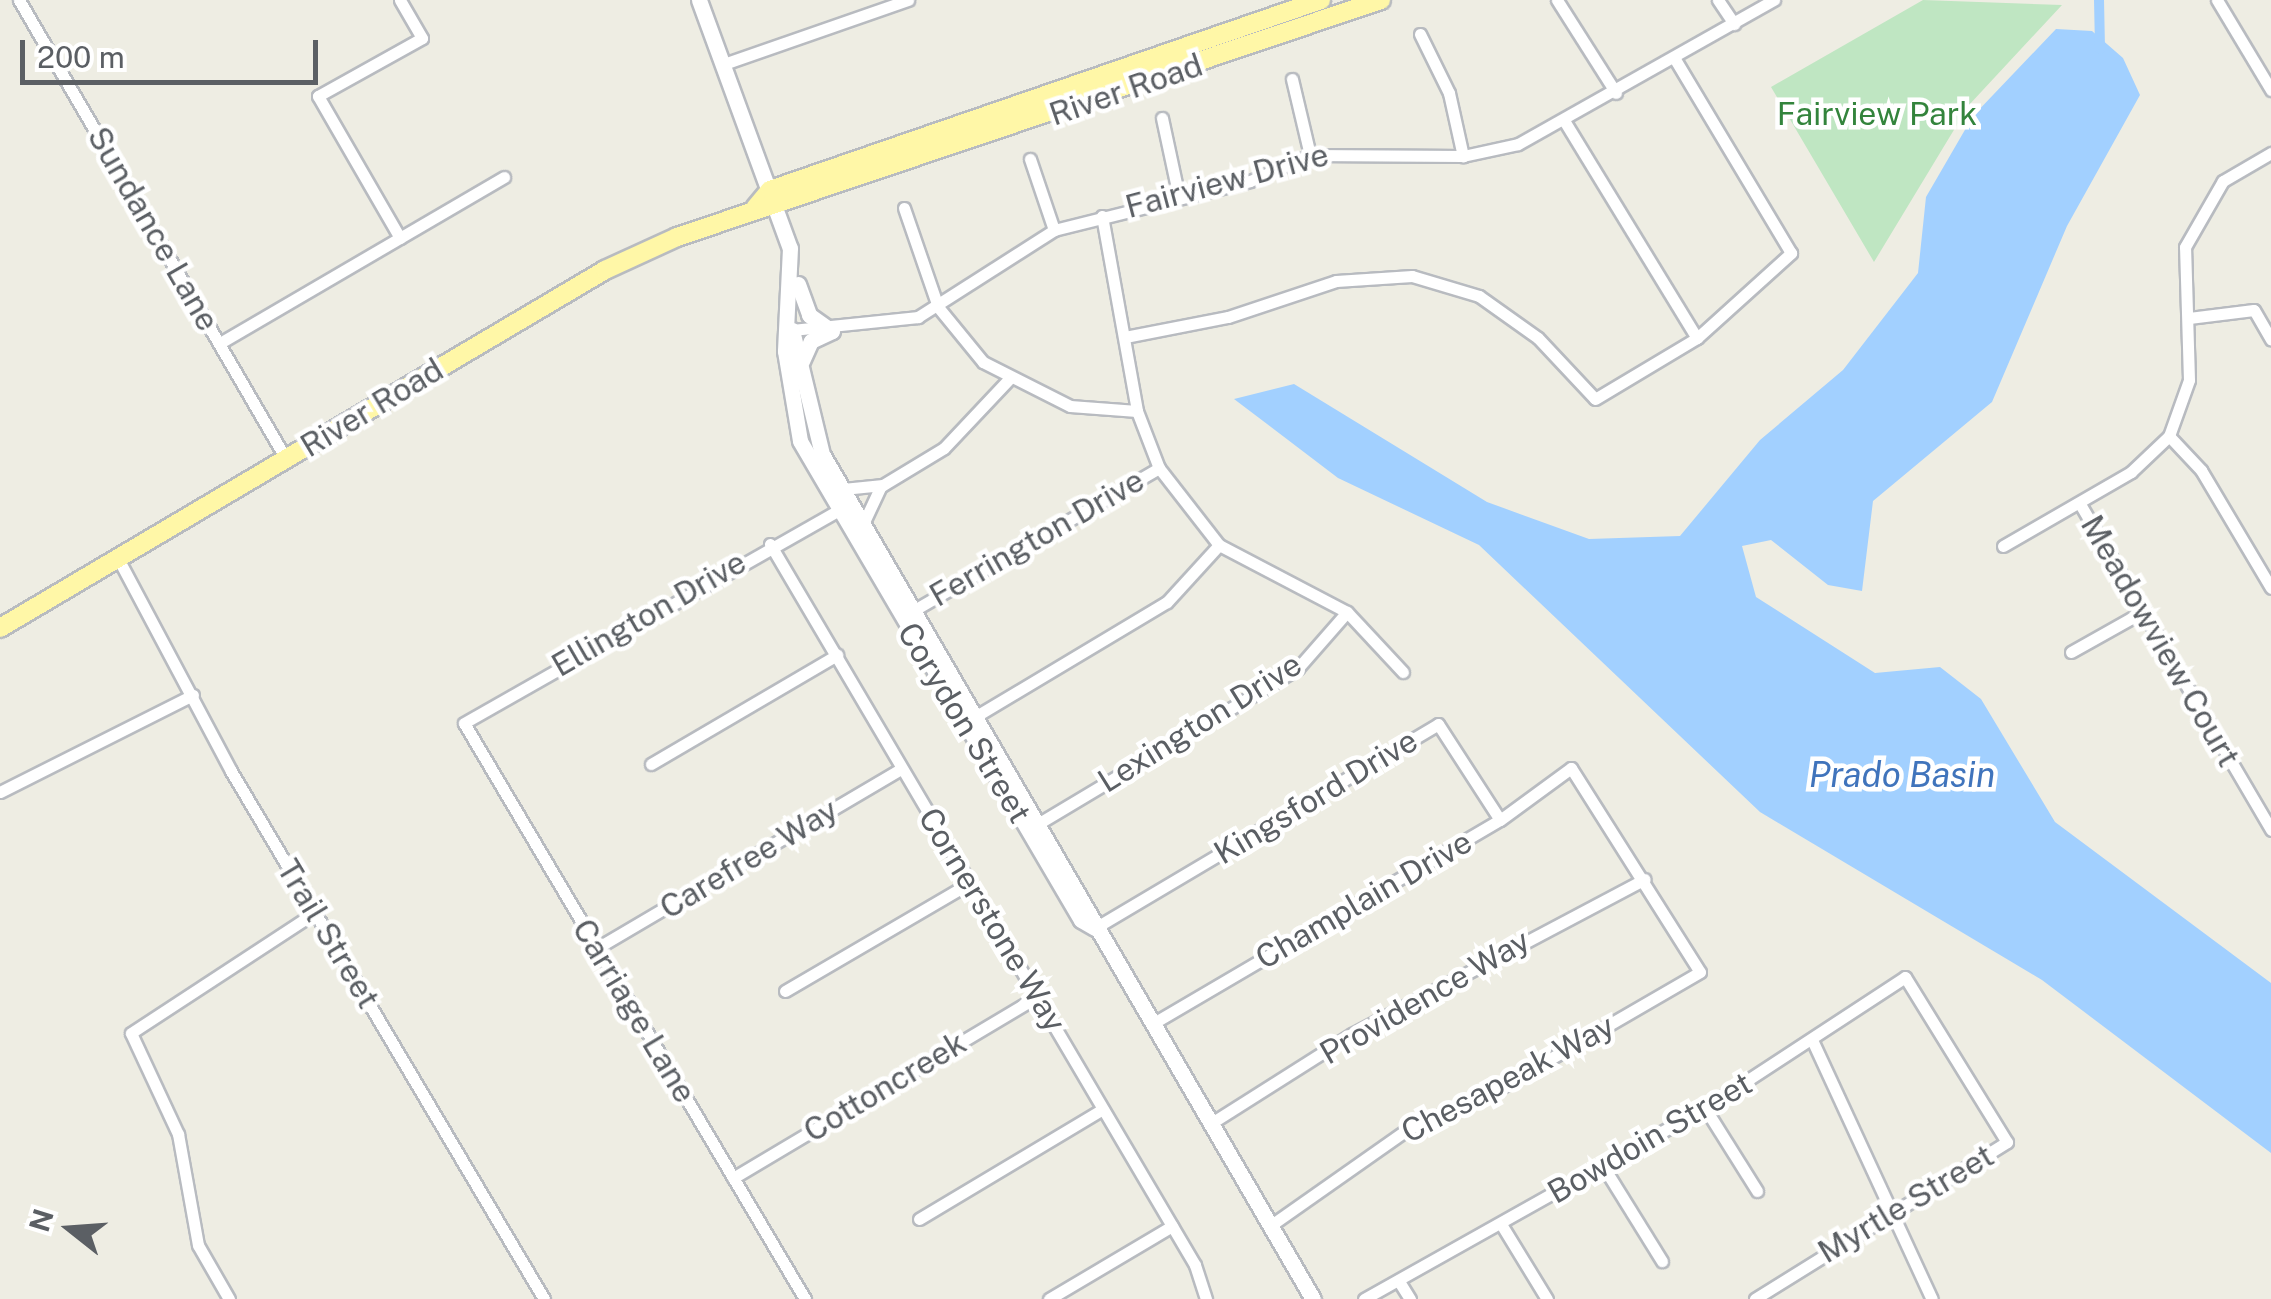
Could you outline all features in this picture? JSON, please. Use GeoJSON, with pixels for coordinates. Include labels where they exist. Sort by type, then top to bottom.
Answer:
{"type":"FeatureCollection","features":[{"type":"Feature","properties":{"kind":"main road","name":"Corydon Street"},"geometry":{"type":"LineString","coordinates":[[699,0],[770,190],[794,271],[794,422],[838,511],[1081,920],[1095,928]]}},
{"type":"Feature","properties":{"kind":"main road","name":"River Road"},"geometry":{"type":"LineString","coordinates":[[755,208],[770,190],[1322,0]]}},
{"type":"Feature","properties":{"kind":"main road","name":"River Road"},"geometry":{"type":"LineString","coordinates":[[0,628],[121,564],[286,459],[605,270],[755,208],[777,210],[1382,0]]}},
{"type":"Feature","properties":{"kind":"main road"},"geometry":{"type":"LineString","coordinates":[[794,271],[808,314],[832,331],[806,347],[801,395]]}},
{"type":"Feature","properties":{"kind":"main road","name":"Corydon Street"},"geometry":{"type":"LineString","coordinates":[[792,330],[801,395],[843,488],[1041,822],[1095,928],[1313,1299]]}},
{"type":"Feature","properties":{"kind":"street","name":"Sundance Lane"},"geometry":{"type":"LineString","coordinates":[[19,0],[286,459]]}},
{"type":"Feature","properties":{"kind":"street"},"geometry":{"type":"LineString","coordinates":[[400,0],[422,38],[318,96],[400,238]]}},
{"type":"Feature","properties":{"kind":"street"},"geometry":{"type":"LineString","coordinates":[[724,64],[908,0]]}},
{"type":"Feature","properties":{"kind":"street"},"geometry":{"type":"LineString","coordinates":[[1556,0],[1616,93]]}},
{"type":"Feature","properties":{"kind":"street"},"geometry":{"type":"LineString","coordinates":[[1718,0],[1734,24]]}},
{"type":"Feature","properties":{"kind":"street","name":"Fairview Drive"},"geometry":{"type":"LineString","coordinates":[[792,330],[832,331],[938,307],[1054,230],[1179,197],[1310,155],[1464,156],[1565,122],[1774,0]]}},
{"type":"Feature","properties":{"kind":"street"},"geometry":{"type":"LineString","coordinates":[[2217,0],[2271,90]]}},
{"type":"Feature","properties":{"kind":"street"},"geometry":{"type":"LineString","coordinates":[[1420,34],[1449,93],[1464,156]]}},
{"type":"Feature","properties":{"kind":"street"},"geometry":{"type":"LineString","coordinates":[[1125,338],[1228,318],[1336,281],[1412,276],[1479,296],[1538,338],[1595,399],[1697,338],[1790,253],[1675,59]]}},
{"type":"Feature","properties":{"kind":"street"},"geometry":{"type":"LineString","coordinates":[[1292,78],[1310,155]]}},
{"type":"Feature","properties":{"kind":"street"},"geometry":{"type":"LineString","coordinates":[[1162,118],[1179,197]]}},
{"type":"Feature","properties":{"kind":"street"},"geometry":{"type":"LineString","coordinates":[[1565,122],[1697,338]]}},
{"type":"Feature","properties":{"kind":"street"},"geometry":{"type":"LineString","coordinates":[[2003,546],[2080,504],[2169,436],[2189,380],[2185,247],[2200,212],[2223,181],[2271,153]]}},
{"type":"Feature","properties":{"kind":"street"},"geometry":{"type":"LineString","coordinates":[[1030,159],[1054,230]]}},
{"type":"Feature","properties":{"kind":"street"},"geometry":{"type":"LineString","coordinates":[[220,343],[504,177]]}},
{"type":"Feature","properties":{"kind":"street"},"geometry":{"type":"LineString","coordinates":[[904,208],[938,307],[1009,380],[1070,406],[1137,411]]}},
{"type":"Feature","properties":{"kind":"street"},"geometry":{"type":"LineString","coordinates":[[1102,216],[1137,411],[1159,468],[1219,545],[1348,612],[1403,672]]}},
{"type":"Feature","properties":{"kind":"street"},"geometry":{"type":"LineString","coordinates":[[2189,318],[2254,310],[2271,340]]}},
{"type":"Feature","properties":{"kind":"street"},"geometry":{"type":"LineString","coordinates":[[864,522],[865,504],[884,485],[966,430],[1009,380]]}},
{"type":"Feature","properties":{"kind":"street"},"geometry":{"type":"LineString","coordinates":[[2169,436],[2201,470],[2271,588]]}},
{"type":"Feature","properties":{"kind":"street","name":"Ferrington Drive"},"geometry":{"type":"LineString","coordinates":[[916,608],[1159,468]]}},
{"type":"Feature","properties":{"kind":"street"},"geometry":{"type":"LineString","coordinates":[[838,511],[843,488],[884,485]]}},
{"type":"Feature","properties":{"kind":"street","name":"Meadowview Court"},"geometry":{"type":"LineString","coordinates":[[2080,504],[2271,830]]}},
{"type":"Feature","properties":{"kind":"street","name":"Ellington Drive"},"geometry":{"type":"LineString","coordinates":[[464,723],[770,544],[838,511]]}},
{"type":"Feature","properties":{"kind":"street","name":"Corydon Street"},"geometry":{"type":"LineString","coordinates":[[838,511],[881,555]]}},
{"type":"Feature","properties":{"kind":"street","name":"Cornerstone Way"},"geometry":{"type":"LineString","coordinates":[[770,544],[1104,1108],[1172,1226],[1206,1299]]}},
{"type":"Feature","properties":{"kind":"street"},"geometry":{"type":"LineString","coordinates":[[978,715],[1167,602],[1219,545]]}},
{"type":"Feature","properties":{"kind":"street","name":"Trail Street"},"geometry":{"type":"LineString","coordinates":[[121,564],[316,912],[544,1299]]}},
{"type":"Feature","properties":{"kind":"street"},"geometry":{"type":"LineString","coordinates":[[2071,652],[2144,611]]}},
{"type":"Feature","properties":{"kind":"street","name":"Lexington Drive"},"geometry":{"type":"LineString","coordinates":[[1041,822],[1298,668],[1348,612]]}},
{"type":"Feature","properties":{"kind":"street"},"geometry":{"type":"LineString","coordinates":[[651,764],[837,655]]}},
{"type":"Feature","properties":{"kind":"street"},"geometry":{"type":"LineString","coordinates":[[0,792],[193,694]]}},
{"type":"Feature","properties":{"kind":"street","name":"Carriage Lane"},"geometry":{"type":"LineString","coordinates":[[464,723],[805,1299]]}},
{"type":"Feature","properties":{"kind":"street","name":"Kingsford Drive"},"geometry":{"type":"LineString","coordinates":[[1095,928],[1438,724],[1500,820]]}},
{"type":"Feature","properties":{"kind":"street","name":"Champlain Drive"},"geometry":{"type":"LineString","coordinates":[[1152,1024],[1500,820],[1572,768],[1645,880]]}},
{"type":"Feature","properties":{"kind":"street","name":"Carefree Way"},"geometry":{"type":"LineString","coordinates":[[597,948],[901,769]]}},
{"type":"Feature","properties":{"kind":"street","name":"Chesapeak Way"},"geometry":{"type":"LineString","coordinates":[[1270,1226],[1408,1129],[1484,1097],[1700,972],[1645,880]]}},
{"type":"Feature","properties":{"kind":"street","name":"Providence Way"},"geometry":{"type":"LineString","coordinates":[[1210,1124],[1352,1034],[1645,880]]}},
{"type":"Feature","properties":{"kind":"street"},"geometry":{"type":"LineString","coordinates":[[785,991],[970,883]]}},
{"type":"Feature","properties":{"kind":"street"},"geometry":{"type":"LineString","coordinates":[[229,1299],[198,1245],[178,1134],[131,1033],[316,912]]}},
{"type":"Feature","properties":{"kind":"street","name":"Bowdoin Street"},"geometry":{"type":"LineString","coordinates":[[1364,1299],[1385,1294],[1704,1108],[1813,1042],[1905,976],[2007,1142]]}},
{"type":"Feature","properties":{"kind":"street","name":"Cottoncreek"},"geometry":{"type":"LineString","coordinates":[[733,1178],[1038,996]]}},
{"type":"Feature","properties":{"kind":"street"},"geometry":{"type":"LineString","coordinates":[[1813,1042],[1932,1299]]}},
{"type":"Feature","properties":{"kind":"street"},"geometry":{"type":"LineString","coordinates":[[919,1219],[1104,1108]]}},
{"type":"Feature","properties":{"kind":"street"},"geometry":{"type":"LineString","coordinates":[[1704,1108],[1757,1191]]}},
{"type":"Feature","properties":{"kind":"street","name":"Myrtle Street"},"geometry":{"type":"LineString","coordinates":[[1755,1299],[2007,1142]]}},
{"type":"Feature","properties":{"kind":"street"},"geometry":{"type":"LineString","coordinates":[[1603,1166],[1662,1261]]}},
{"type":"Feature","properties":{"kind":"street"},"geometry":{"type":"LineString","coordinates":[[1501,1224],[1547,1299]]}},
{"type":"Feature","properties":{"kind":"street"},"geometry":{"type":"LineString","coordinates":[[1049,1299],[1172,1226]]}},
{"type":"Feature","properties":{"kind":"street"},"geometry":{"type":"LineString","coordinates":[[1400,1283],[1410,1299]]}},
{"type":"Feature","properties":{"kind":"green space","name":"Fairview Park"},"geometry":{"type":"Polygon","coordinates":[[[1923,0],[2062,5],[1969,105],[1874,262],[1771,87],[1923,0]]]}},
{"type":"Feature","properties":{"kind":"water","name":"Prado Basin"},"geometry":{"type":"Polygon","coordinates":[[[2056,29],[2092,31],[2123,58],[2140,95],[2067,226],[1992,402],[1873,501],[1862,591],[1828,585],[1771,540],[1742,546],[1756,597],[1875,673],[1940,667],[1981,699],[2055,822],[2271,983],[2271,1153],[2042,980],[1760,812],[1479,545],[1338,478],[1234,399],[1294,384],[1487,502],[1589,539],[1680,536],[1760,440],[1843,370],[1918,273],[1926,197],[1973,116],[2056,29]]]}},
{"type":"Feature","properties":{"kind":"waterway"},"geometry":{"type":"LineString","coordinates":[[2099,0],[2100,49]]}}]}
